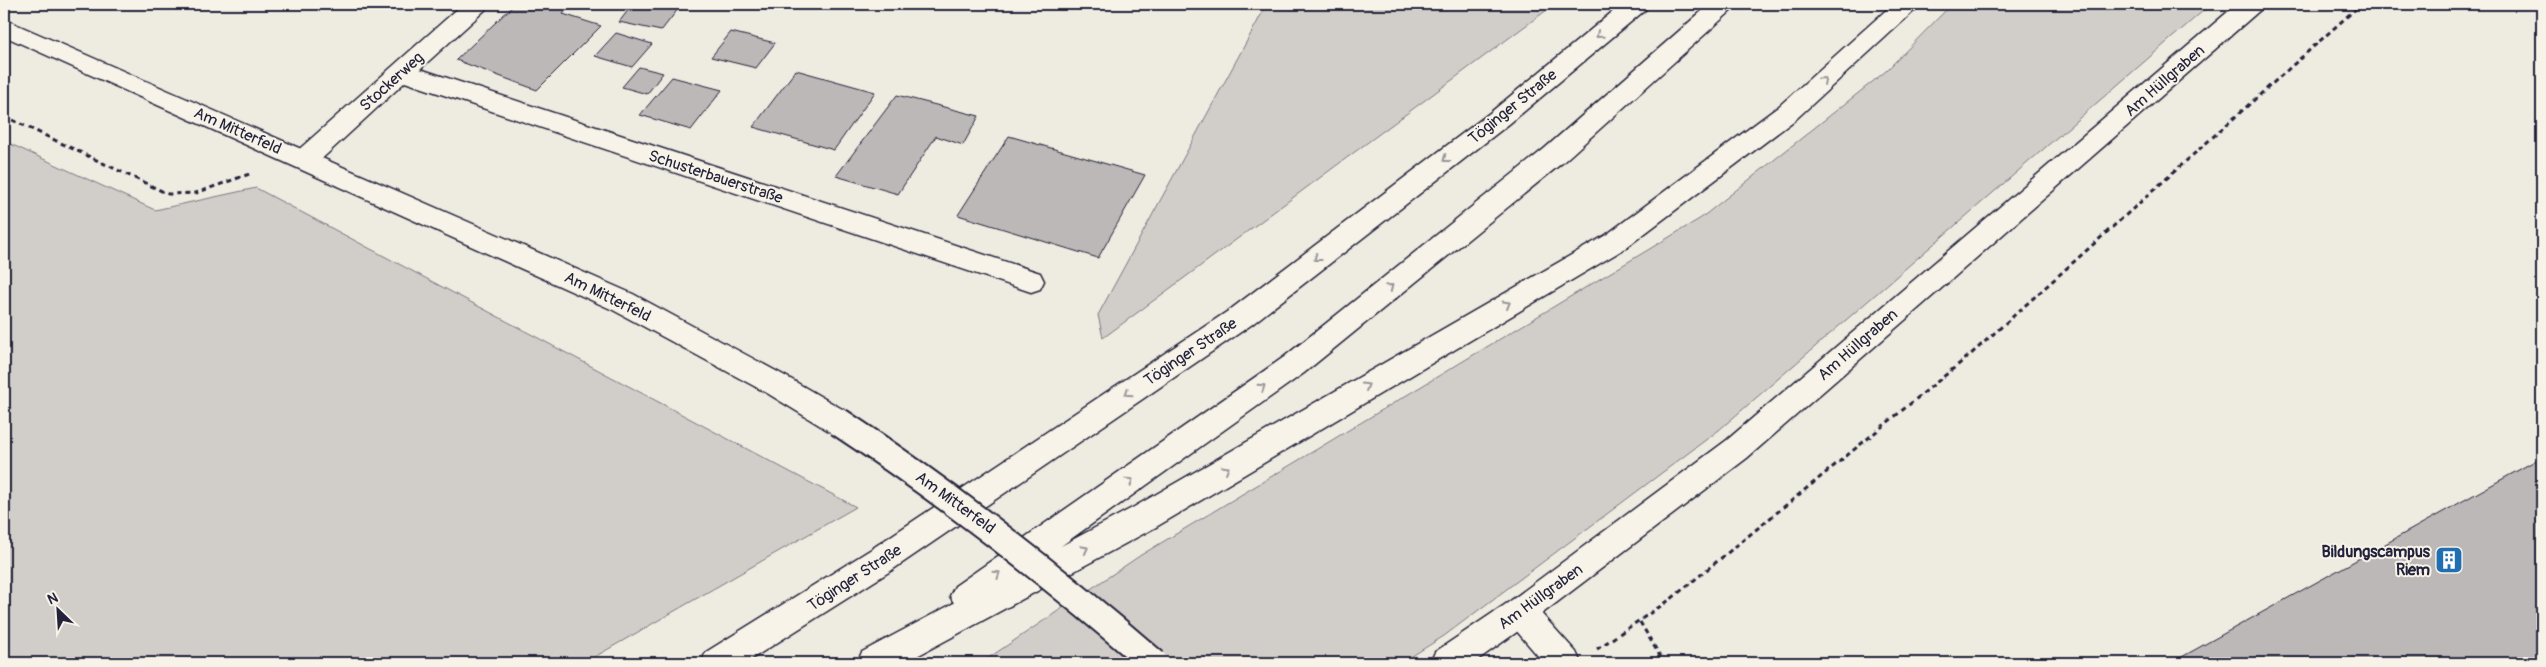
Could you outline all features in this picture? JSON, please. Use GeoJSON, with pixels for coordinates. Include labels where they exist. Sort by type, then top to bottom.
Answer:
{"type":"FeatureCollection","features":[{"type":"Feature","properties":{"kind":"main road","name":"Stockerweg"},"geometry":{"type":"LineString","coordinates":[[305,159],[477,4]]}},
{"type":"Feature","properties":{"kind":"main road","name":"Töginger Straße"},"geometry":{"type":"LineString","coordinates":[[717,663],[881,560],[1241,316],[1500,118],[1637,4]]}},
{"type":"Feature","properties":{"kind":"main road"},"geometry":{"type":"LineString","coordinates":[[872,663],[1294,364],[1553,156],[1724,4]]}},
{"type":"Feature","properties":{"kind":"main road"},"geometry":{"type":"LineString","coordinates":[[872,663],[1145,517],[1615,242],[1787,113],[1907,4]]}},
{"type":"Feature","properties":{"kind":"main road","name":"Am Hüllgraben"},"geometry":{"type":"LineString","coordinates":[[1446,663],[1520,612],[1737,449],[2252,4]]}},
{"type":"Feature","properties":{"kind":"main road","name":"Am Mitterfeld"},"geometry":{"type":"LineString","coordinates":[[4,27],[305,159],[623,302],[777,385],[899,461],[990,526],[1066,586],[1154,663]]}},
{"type":"Feature","properties":{"kind":"main road","name":"Schusterbauerstraße"},"geometry":{"type":"LineString","coordinates":[[401,72],[1032,281]]}},
{"type":"Feature","properties":{"kind":"main road"},"geometry":{"type":"LineString","coordinates":[[1520,612],[1578,658]]}},
{"type":"Feature","properties":{"kind":"path"},"geometry":{"type":"LineString","coordinates":[[1578,658],[1640,622],[1970,356],[2361,4]]}},
{"type":"Feature","properties":{"kind":"path"},"geometry":{"type":"LineString","coordinates":[[4,116],[168,194],[196,193],[261,170],[305,159]]}},
{"type":"Feature","properties":{"kind":"path"},"geometry":{"type":"LineString","coordinates":[[1640,622],[1664,663]]}},
{"type":"Feature","properties":{"kind":"shaded area"},"geometry":{"type":"Polygon","coordinates":[[[1267,4],[1555,4],[1103,338],[1098,315],[1267,4]]]}},
{"type":"Feature","properties":{"kind":"shaded area"},"geometry":{"type":"Polygon","coordinates":[[[1952,4],[2211,4],[1719,430],[1444,636],[1401,663],[981,663],[1141,555],[1701,218],[1886,71],[1952,4]]]}},
{"type":"Feature","properties":{"kind":"shaded area"},"geometry":{"type":"Polygon","coordinates":[[[4,141],[155,210],[256,188],[856,507],[584,663],[4,663],[4,141]]]}},
{"type":"Feature","properties":{"kind":"building"},"geometry":{"type":"Polygon","coordinates":[[[515,4],[572,4],[563,14],[601,26],[537,90],[456,60],[515,4]]]}},
{"type":"Feature","properties":{"kind":"building"},"geometry":{"type":"Polygon","coordinates":[[[633,4],[682,4],[661,31],[619,22],[633,4]]]}},
{"type":"Feature","properties":{"kind":"building"},"geometry":{"type":"Polygon","coordinates":[[[731,32],[775,43],[756,68],[711,57],[731,32]]]}},
{"type":"Feature","properties":{"kind":"building"},"geometry":{"type":"Polygon","coordinates":[[[616,33],[652,44],[632,67],[595,56],[616,33]]]}},
{"type":"Feature","properties":{"kind":"building"},"geometry":{"type":"Polygon","coordinates":[[[639,67],[663,73],[647,94],[622,87],[639,67]]]}},
{"type":"Feature","properties":{"kind":"building"},"geometry":{"type":"Polygon","coordinates":[[[796,70],[875,92],[834,150],[753,127],[796,70]]]}},
{"type":"Feature","properties":{"kind":"building"},"geometry":{"type":"Polygon","coordinates":[[[672,77],[722,90],[691,130],[640,115],[672,77]]]}},
{"type":"Feature","properties":{"kind":"building"},"geometry":{"type":"Polygon","coordinates":[[[897,95],[979,116],[963,145],[936,136],[898,194],[836,176],[897,95]]]}},
{"type":"Feature","properties":{"kind":"building"},"geometry":{"type":"Polygon","coordinates":[[[1009,136],[1145,175],[1098,258],[958,215],[1009,136]]]}},
{"type":"Feature","properties":{"kind":"building","name":"Bildungscampus Riem"},"geometry":{"type":"Polygon","coordinates":[[[2542,457],[2542,663],[2171,663],[2542,457]]]}},
{"type":"Feature","properties":{"kind":"place","name":"Bildungscampus Riem"},"geometry":{"type":"Point","coordinates":[2449,560]}}]}
